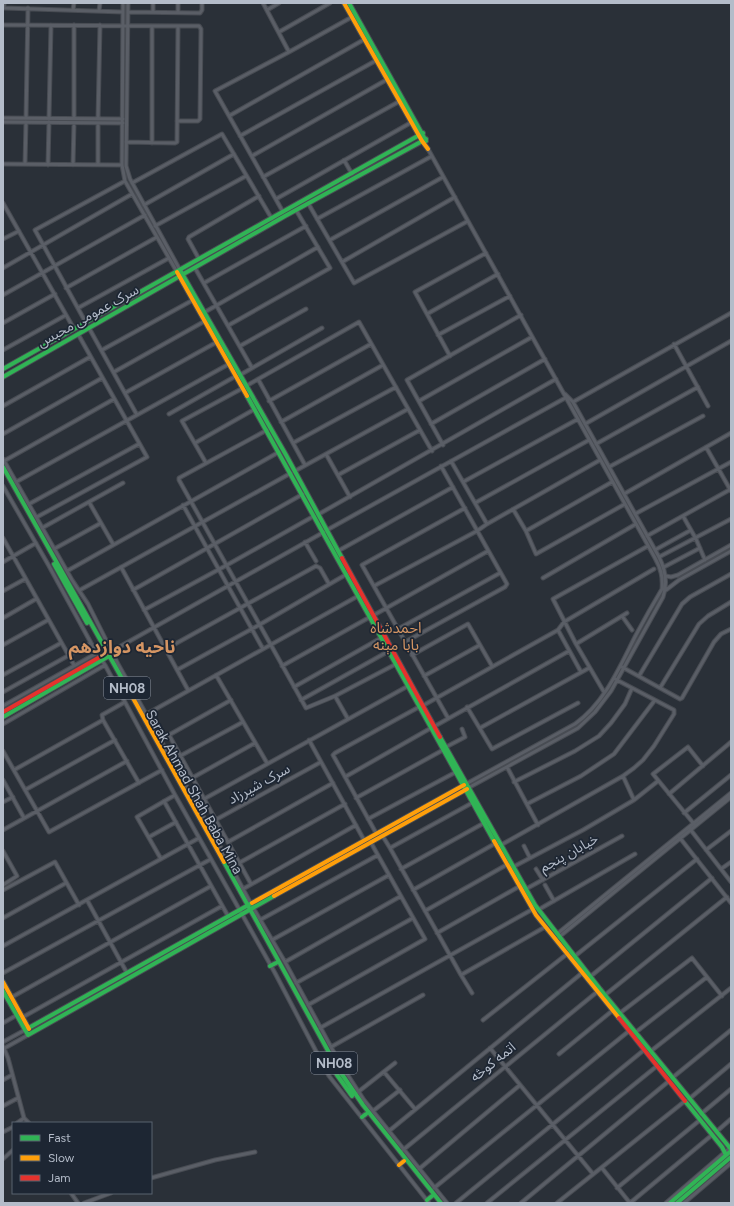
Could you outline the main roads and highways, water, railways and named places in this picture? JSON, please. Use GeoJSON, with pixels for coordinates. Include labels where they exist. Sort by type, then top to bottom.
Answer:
{"type":"FeatureCollection","features":[{"type":"Feature","properties":{"kind":"main road"},"geometry":{"type":"LineString","coordinates":[[344,3],[365,39],[373,49],[377,60],[400,101],[421,134]]}},
{"type":"Feature","properties":{"kind":"main road"},"geometry":{"type":"LineString","coordinates":[[349,3],[428,149]]}},
{"type":"Feature","properties":{"kind":"main road","name":"سرک عمومی محبس"},"geometry":{"type":"LineString","coordinates":[[3,369],[421,134]]}},
{"type":"Feature","properties":{"kind":"main road","name":"سرک عمومی محبس"},"geometry":{"type":"LineString","coordinates":[[3,377],[308,203],[424,140]]}},
{"type":"Feature","properties":{"kind":"main road"},"geometry":{"type":"LineString","coordinates":[[178,271],[205,312],[255,409],[279,452],[293,472],[303,494],[317,515]]}},
{"type":"Feature","properties":{"kind":"main road"},"geometry":{"type":"LineString","coordinates":[[181,276],[192,300],[229,364],[238,375]]}},
{"type":"Feature","properties":{"kind":"main road"},"geometry":{"type":"LineString","coordinates":[[66,334],[69,339]]}},
{"type":"Feature","properties":{"kind":"main road"},"geometry":{"type":"LineString","coordinates":[[244,387],[317,515],[347,574],[422,706],[466,787],[472,803],[533,909],[538,912],[575,956],[636,1032],[687,1100],[700,1120],[731,1149],[670,1203]]}},
{"type":"Feature","properties":{"kind":"main road","name":"NH08"},"geometry":{"type":"LineString","coordinates":[[3,467],[108,654],[145,715],[342,1076],[363,1105],[441,1203]]}},
{"type":"Feature","properties":{"kind":"main road","name":"Sarak Ahmad Shah Baba Mina"},"geometry":{"type":"LineString","coordinates":[[3,474],[108,654],[249,907]]}},
{"type":"Feature","properties":{"kind":"main road"},"geometry":{"type":"LineString","coordinates":[[325,531],[338,551],[361,598]]}},
{"type":"Feature","properties":{"kind":"main road"},"geometry":{"type":"LineString","coordinates":[[372,616],[381,638],[408,686],[422,706]]}},
{"type":"Feature","properties":{"kind":"main road"},"geometry":{"type":"LineString","coordinates":[[3,717],[108,654]]}},
{"type":"Feature","properties":{"kind":"main road"},"geometry":{"type":"LineString","coordinates":[[3,712],[101,659]]}},
{"type":"Feature","properties":{"kind":"main road"},"geometry":{"type":"LineString","coordinates":[[445,748],[456,772],[501,845],[526,889],[545,927],[657,1066],[671,1080]]}},
{"type":"Feature","properties":{"kind":"main road"},"geometry":{"type":"LineString","coordinates":[[360,845],[364,840],[376,833],[466,787]]}},
{"type":"Feature","properties":{"kind":"main road"},"geometry":{"type":"LineString","coordinates":[[4,994],[30,1034],[240,912],[360,845],[382,835],[466,787]]}},
{"type":"Feature","properties":{"kind":"main road","name":"NH08"},"geometry":{"type":"LineString","coordinates":[[249,907],[276,963],[333,1068],[364,1116],[404,1161],[437,1203]]}},
{"type":"Feature","properties":{"kind":"main road"},"geometry":{"type":"LineString","coordinates":[[27,1029],[228,916],[240,912]]}},
{"type":"Feature","properties":{"kind":"main road"},"geometry":{"type":"LineString","coordinates":[[270,966],[276,963]]}},
{"type":"Feature","properties":{"kind":"main road"},"geometry":{"type":"LineString","coordinates":[[3,982],[23,1017],[27,1029]]}},
{"type":"Feature","properties":{"kind":"main road"},"geometry":{"type":"LineString","coordinates":[[349,1101],[353,1097]]}},
{"type":"Feature","properties":{"kind":"main road"},"geometry":{"type":"LineString","coordinates":[[687,1100],[701,1114],[725,1153]]}},
{"type":"Feature","properties":{"kind":"main road"},"geometry":{"type":"LineString","coordinates":[[677,1203],[731,1157]]}},
{"type":"Feature","properties":{"kind":"main road"},"geometry":{"type":"LineString","coordinates":[[399,1165],[404,1161]]}},
{"type":"Feature","properties":{"kind":"main road"},"geometry":{"type":"LineString","coordinates":[[428,1201],[432,1196]]}},
{"type":"Feature","properties":{"kind":"district","name":"احمدشاه بابا مېنه"},"geometry":{"type":"Point","coordinates":[396,636]}},
{"type":"Feature","properties":{"kind":"district","name":"ناحیه دوازدهم"},"geometry":{"type":"Point","coordinates":[122,647]}}]}
